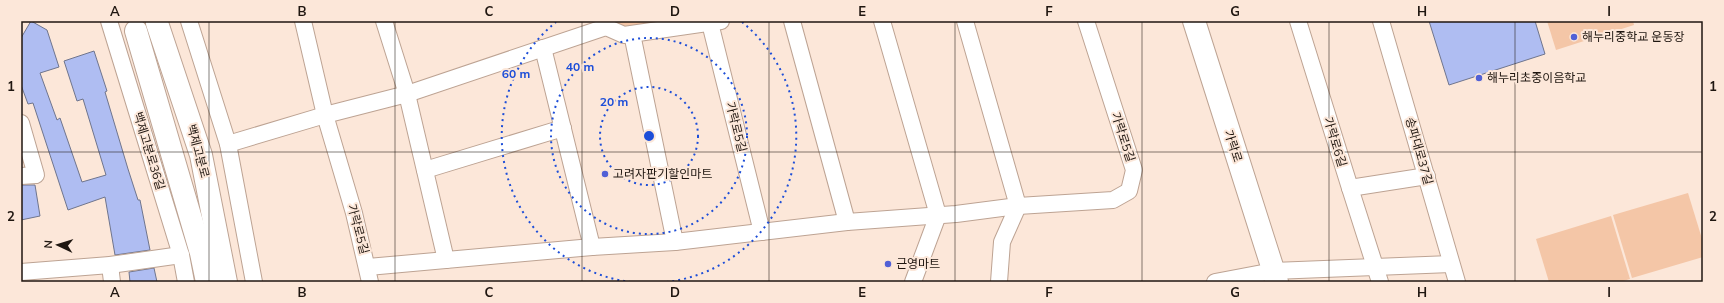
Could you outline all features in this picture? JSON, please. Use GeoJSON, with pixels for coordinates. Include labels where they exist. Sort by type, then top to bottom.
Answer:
{"type":"FeatureCollection","features":[{"type":"Feature","properties":{"kind":"main road","name":"가락로"},"geometry":{"type":"LineString","coordinates":[[1194,21],[1275,277]]}},
{"type":"Feature","properties":{"kind":"main road","name":"백제고분로"},"geometry":{"type":"LineString","coordinates":[[157,23],[201,155],[226,282]]}},
{"type":"Feature","properties":{"kind":"main road","name":"백제고분로"},"geometry":{"type":"LineString","coordinates":[[136,31],[201,253],[207,282]]}},
{"type":"Feature","properties":{"kind":"street","name":"백제고분로36길"},"geometry":{"type":"LineString","coordinates":[[108,21],[181,255],[186,282]]}},
{"type":"Feature","properties":{"kind":"street"},"geometry":{"type":"LineString","coordinates":[[189,21],[228,144],[254,282]]}},
{"type":"Feature","properties":{"kind":"street","name":"가락로5길"},"geometry":{"type":"LineString","coordinates":[[303,21],[325,115],[354,213],[369,275],[446,260],[592,247],[675,242],[847,222],[938,215],[1018,206],[1113,200],[1129,191],[1134,170],[1086,21]]}},
{"type":"Feature","properties":{"kind":"street"},"geometry":{"type":"LineString","coordinates":[[384,21],[406,94],[446,260]]}},
{"type":"Feature","properties":{"kind":"street"},"geometry":{"type":"LineString","coordinates":[[792,21],[847,222]]}},
{"type":"Feature","properties":{"kind":"street"},"geometry":{"type":"LineString","coordinates":[[882,21],[938,215],[913,282]]}},
{"type":"Feature","properties":{"kind":"street"},"geometry":{"type":"LineString","coordinates":[[965,21],[1018,206],[1002,242],[999,282]]}},
{"type":"Feature","properties":{"kind":"street","name":"가락로6길"},"geometry":{"type":"LineString","coordinates":[[1298,21],[1378,275]]}},
{"type":"Feature","properties":{"kind":"street","name":"송파대로37길"},"geometry":{"type":"LineString","coordinates":[[1381,21],[1457,282]]}},
{"type":"Feature","properties":{"kind":"street","name":"가락로5길"},"geometry":{"type":"LineString","coordinates":[[228,144],[325,115],[406,94],[543,48],[604,24],[624,35],[716,22],[762,232]]}},
{"type":"Feature","properties":{"kind":"street"},"geometry":{"type":"LineString","coordinates":[[632,34],[675,242]]}},
{"type":"Feature","properties":{"kind":"street"},"geometry":{"type":"LineString","coordinates":[[543,48],[592,247]]}},
{"type":"Feature","properties":{"kind":"street"},"geometry":{"type":"LineString","coordinates":[[21,123],[29,176]]}},
{"type":"Feature","properties":{"kind":"street"},"geometry":{"type":"LineString","coordinates":[[425,170],[563,128]]}},
{"type":"Feature","properties":{"kind":"street"},"geometry":{"type":"LineString","coordinates":[[1350,188],[1427,176]]}},
{"type":"Feature","properties":{"kind":"street"},"geometry":{"type":"LineString","coordinates":[[21,272],[110,265],[181,255]]}},
{"type":"Feature","properties":{"kind":"street"},"geometry":{"type":"LineString","coordinates":[[1215,282],[1275,277],[1378,275],[1451,264]]}},
{"type":"Feature","properties":{"kind":"street"},"geometry":{"type":"LineString","coordinates":[[110,265],[112,282]]}},
{"type":"Feature","properties":{"kind":"shaded area"},"geometry":{"type":"Polygon","coordinates":[[[605,21],[699,21],[631,31],[605,21]]]}},
{"type":"Feature","properties":{"kind":"shaded area","name":"해누리중학교 운동장"},"geometry":{"type":"Polygon","coordinates":[[[1547,21],[1633,21],[1634,25],[1556,50],[1547,21]]]}},
{"type":"Feature","properties":{"kind":"shaded area"},"geometry":{"type":"Polygon","coordinates":[[[1688,193],[1703,242],[1703,257],[1632,278],[1613,215],[1688,193]]]}},
{"type":"Feature","properties":{"kind":"shaded area"},"geometry":{"type":"Polygon","coordinates":[[[1611,216],[1630,279],[1620,282],[1549,282],[1536,239],[1611,216]]]}},
{"type":"Feature","properties":{"kind":"building"},"geometry":{"type":"Polygon","coordinates":[[[31,21],[47,30],[59,67],[40,73],[57,120],[60,118],[82,182],[106,175],[83,99],[77,101],[64,61],[94,51],[107,91],[105,92],[128,169],[138,200],[140,200],[150,250],[115,255],[105,197],[68,210],[33,103],[28,104],[21,85],[21,38],[31,21]]]}},
{"type":"Feature","properties":{"kind":"building"},"geometry":{"type":"Polygon","coordinates":[[[1429,21],[1535,21],[1545,54],[1449,85],[1429,21]]]}},
{"type":"Feature","properties":{"kind":"building"},"geometry":{"type":"Polygon","coordinates":[[[21,185],[35,185],[40,216],[21,220],[21,185]]]}},
{"type":"Feature","properties":{"kind":"building"},"geometry":{"type":"Polygon","coordinates":[[[154,268],[157,282],[130,282],[129,272],[154,268]]]}},
{"type":"Feature","properties":{"kind":"place","name":"해누리중학교 운동장"},"geometry":{"type":"Point","coordinates":[1574,37]}},
{"type":"Feature","properties":{"kind":"place","name":"해누리초중이음학교"},"geometry":{"type":"Point","coordinates":[1479,78]}},
{"type":"Feature","properties":{"kind":"place","name":"고려자판기할인마트"},"geometry":{"type":"Point","coordinates":[605,174]}},
{"type":"Feature","properties":{"kind":"place","name":"근영마트"},"geometry":{"type":"Point","coordinates":[888,264]}}]}
